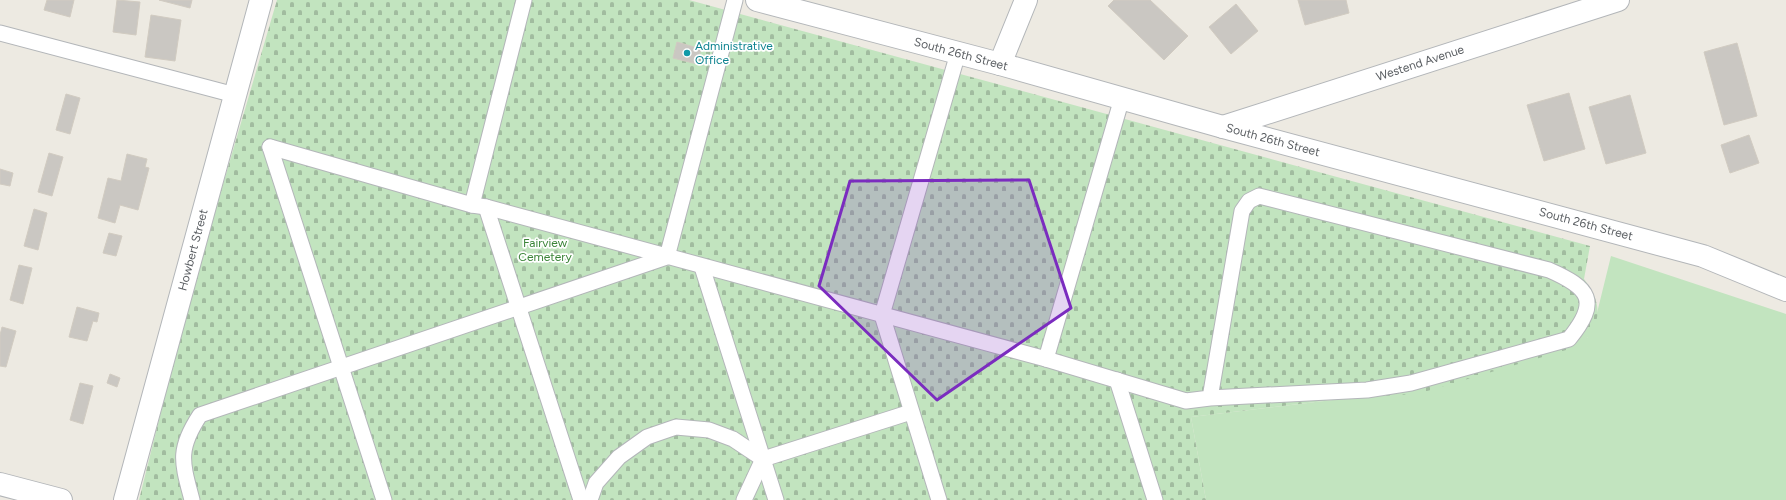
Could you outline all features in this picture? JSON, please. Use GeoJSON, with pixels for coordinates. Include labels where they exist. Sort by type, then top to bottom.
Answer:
{"type":"FeatureCollection","features":[{"type":"Feature","properties":{"kind":"street","name":"Howbert Street"},"geometry":{"type":"LineString","coordinates":[[125,500],[261,0]]}},
{"type":"Feature","properties":{"kind":"street","name":"South 26th Street"},"geometry":{"type":"LineString","coordinates":[[757,0],[1000,64],[1222,127],[1703,256],[1786,290]]}},
{"type":"Feature","properties":{"kind":"street","name":"Westend Avenue"},"geometry":{"type":"LineString","coordinates":[[1222,127],[1618,0]]}},
{"type":"Feature","properties":{"kind":"street"},"geometry":{"type":"LineString","coordinates":[[1000,64],[1023,2]]}},
{"type":"Feature","properties":{"kind":"street"},"geometry":{"type":"LineString","coordinates":[[0,484],[62,500]]}},
{"type":"Feature","properties":{"kind":"lane"},"geometry":{"type":"LineString","coordinates":[[524,0],[479,206],[518,307],[581,500]]}},
{"type":"Feature","properties":{"kind":"lane"},"geometry":{"type":"LineString","coordinates":[[667,258],[735,0]]}},
{"type":"Feature","properties":{"kind":"lane"},"geometry":{"type":"LineString","coordinates":[[0,34],[235,95]]}},
{"type":"Feature","properties":{"kind":"lane"},"geometry":{"type":"LineString","coordinates":[[939,500],[882,316],[958,53]]}},
{"type":"Feature","properties":{"kind":"lane"},"geometry":{"type":"LineString","coordinates":[[1046,360],[1122,98]]}},
{"type":"Feature","properties":{"kind":"lane"},"geometry":{"type":"LineString","coordinates":[[384,500],[270,147],[667,258],[1046,360],[1186,401],[1210,398],[1367,390],[1411,383],[1570,339],[1581,324],[1586,310],[1587,297],[1581,288],[1575,283],[1549,270],[1259,196],[1249,201],[1242,211],[1210,398]]}},
{"type":"Feature","properties":{"kind":"lane"},"geometry":{"type":"LineString","coordinates":[[192,500],[184,472],[183,452],[189,431],[200,415],[667,258]]}},
{"type":"Feature","properties":{"kind":"lane"},"geometry":{"type":"LineString","coordinates":[[702,267],[776,500]]}},
{"type":"Feature","properties":{"kind":"lane"},"geometry":{"type":"LineString","coordinates":[[1117,380],[1155,500]]}},
{"type":"Feature","properties":{"kind":"lane"},"geometry":{"type":"LineString","coordinates":[[744,500],[763,459],[911,412]]}},
{"type":"Feature","properties":{"kind":"lane"},"geometry":{"type":"LineString","coordinates":[[590,500],[596,483],[619,457],[647,437],[676,427],[709,430],[733,439],[763,459]]}},
{"type":"Feature","properties":{"kind":"highlighted area"},"geometry":{"type":"Polygon","coordinates":[[[1029,180],[1071,308],[937,400],[819,286],[850,181],[1029,180]]]}},
{"type":"Feature","properties":{"kind":"green space","name":"Fairview Cemetery"},"geometry":{"type":"Polygon","coordinates":[[[277,0],[689,0],[1590,246],[1584,279],[1596,300],[1596,322],[1588,337],[1566,350],[1417,394],[1349,398],[1191,417],[1206,500],[139,500],[187,307],[277,0]]]}},
{"type":"Feature","properties":{"kind":"green space"},"geometry":{"type":"Polygon","coordinates":[[[1611,256],[1786,314],[1786,500],[1206,500],[1191,417],[1349,398],[1587,338],[1597,313],[1611,256]]]}},
{"type":"Feature","properties":{"kind":"building"},"geometry":{"type":"Polygon","coordinates":[[[47,0],[74,0],[70,17],[44,10],[47,0]]]}},
{"type":"Feature","properties":{"kind":"building"},"geometry":{"type":"Polygon","coordinates":[[[117,0],[140,2],[136,35],[113,32],[117,0]]]}},
{"type":"Feature","properties":{"kind":"building"},"geometry":{"type":"Polygon","coordinates":[[[159,0],[192,0],[190,8],[159,0]]]}},
{"type":"Feature","properties":{"kind":"building"},"geometry":{"type":"Polygon","coordinates":[[[1114,0],[1150,0],[1188,36],[1164,60],[1108,6],[1114,0]]]}},
{"type":"Feature","properties":{"kind":"building"},"geometry":{"type":"Polygon","coordinates":[[[1298,0],[1346,0],[1349,13],[1305,25],[1298,0]]]}},
{"type":"Feature","properties":{"kind":"building"},"geometry":{"type":"Polygon","coordinates":[[[1236,4],[1258,31],[1231,54],[1209,27],[1236,4]]]}},
{"type":"Feature","properties":{"kind":"building"},"geometry":{"type":"Polygon","coordinates":[[[151,15],[181,20],[175,61],[145,57],[151,15]]]}},
{"type":"Feature","properties":{"kind":"building","name":"Administrative Office"},"geometry":{"type":"Polygon","coordinates":[[[677,42],[701,49],[697,64],[673,58],[677,42]]]}},
{"type":"Feature","properties":{"kind":"building"},"geometry":{"type":"Polygon","coordinates":[[[1737,43],[1757,116],[1724,125],[1704,52],[1737,43]]]}},
{"type":"Feature","properties":{"kind":"building"},"geometry":{"type":"Polygon","coordinates":[[[1569,93],[1585,149],[1544,161],[1527,105],[1569,93]]]}},
{"type":"Feature","properties":{"kind":"building"},"geometry":{"type":"Polygon","coordinates":[[[66,94],[80,98],[70,134],[56,130],[66,94]]]}},
{"type":"Feature","properties":{"kind":"building"},"geometry":{"type":"Polygon","coordinates":[[[1630,95],[1646,153],[1606,164],[1589,107],[1630,95]]]}},
{"type":"Feature","properties":{"kind":"building"},"geometry":{"type":"Polygon","coordinates":[[[1749,135],[1759,163],[1730,173],[1721,145],[1749,135]]]}},
{"type":"Feature","properties":{"kind":"building"},"geometry":{"type":"Polygon","coordinates":[[[49,153],[63,157],[52,196],[38,192],[49,153]]]}},
{"type":"Feature","properties":{"kind":"building"},"geometry":{"type":"Polygon","coordinates":[[[127,154],[147,159],[145,167],[149,168],[138,210],[120,205],[115,223],[98,218],[108,178],[121,181],[127,154]]]}},
{"type":"Feature","properties":{"kind":"building"},"geometry":{"type":"Polygon","coordinates":[[[0,169],[13,173],[10,186],[0,184],[0,169]]]}},
{"type":"Feature","properties":{"kind":"building"},"geometry":{"type":"Polygon","coordinates":[[[34,209],[47,213],[38,250],[24,246],[34,209]]]}},
{"type":"Feature","properties":{"kind":"building"},"geometry":{"type":"Polygon","coordinates":[[[109,233],[122,236],[116,256],[103,253],[109,233]]]}},
{"type":"Feature","properties":{"kind":"building"},"geometry":{"type":"Polygon","coordinates":[[[19,265],[32,268],[23,304],[10,300],[19,265]]]}},
{"type":"Feature","properties":{"kind":"building"},"geometry":{"type":"Polygon","coordinates":[[[77,307],[99,313],[97,322],[93,321],[87,341],[69,337],[77,307]]]}},
{"type":"Feature","properties":{"kind":"building"},"geometry":{"type":"Polygon","coordinates":[[[2,327],[16,331],[6,367],[0,366],[0,335],[2,327]]]}},
{"type":"Feature","properties":{"kind":"building"},"geometry":{"type":"Polygon","coordinates":[[[110,374],[120,378],[117,387],[107,383],[110,374]]]}},
{"type":"Feature","properties":{"kind":"building"},"geometry":{"type":"Polygon","coordinates":[[[80,383],[93,386],[83,424],[70,420],[80,383]]]}},
{"type":"Feature","properties":{"kind":"place","name":"Administrative Office"},"geometry":{"type":"Point","coordinates":[687,53]}}]}
